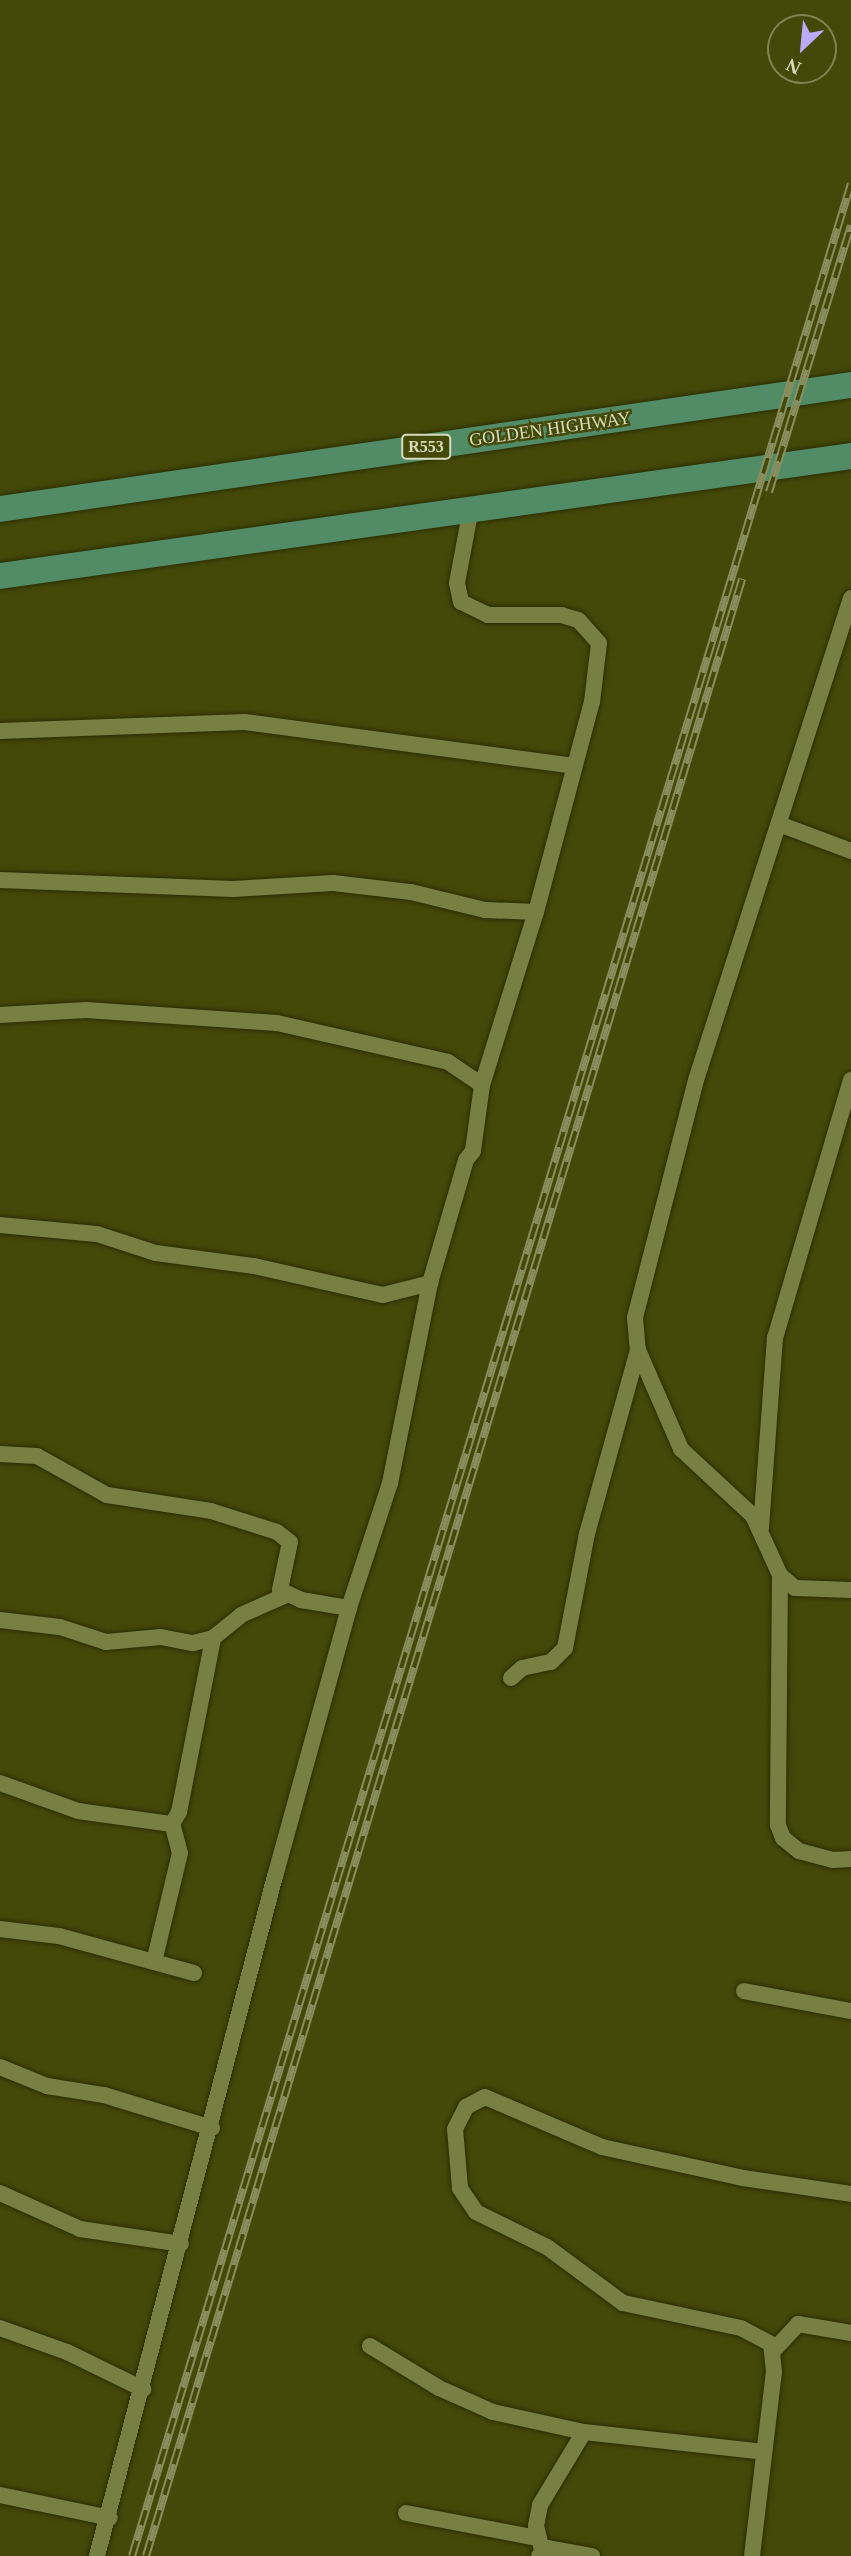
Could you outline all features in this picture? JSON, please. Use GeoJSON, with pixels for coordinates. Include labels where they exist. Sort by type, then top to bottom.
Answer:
{"type":"FeatureCollection","features":[{"type":"Feature","properties":{"kind":"main road","name":"GOLDEN HIGHWAY"},"geometry":{"type":"LineString","coordinates":[[0,509],[851,385]]}},
{"type":"Feature","properties":{"kind":"main road"},"geometry":{"type":"LineString","coordinates":[[0,576],[851,456]]}},
{"type":"Feature","properties":{"kind":"street"},"geometry":{"type":"LineString","coordinates":[[97,2556],[110,2518],[349,1608],[390,1483],[430,1283],[466,1160],[473,1151],[482,1085],[536,912],[592,702],[599,643],[593,632],[570,618],[478,613],[461,602],[457,583],[471,508]]}},
{"type":"Feature","properties":{"kind":"street"},"geometry":{"type":"LineString","coordinates":[[851,598],[663,1194],[635,1318],[638,1350],[681,1449],[761,1528],[780,1575],[778,1825],[790,1846],[806,1854],[851,1859]]}},
{"type":"Feature","properties":{"kind":"street"},"geometry":{"type":"LineString","coordinates":[[0,731],[245,722],[574,766]]}},
{"type":"Feature","properties":{"kind":"street"},"geometry":{"type":"LineString","coordinates":[[779,824],[851,851]]}},
{"type":"Feature","properties":{"kind":"street"},"geometry":{"type":"LineString","coordinates":[[0,880],[233,889],[333,883],[411,892],[485,910],[536,912]]}},
{"type":"Feature","properties":{"kind":"street"},"geometry":{"type":"LineString","coordinates":[[0,1014],[86,1010],[277,1023],[448,1062],[482,1085]]}},
{"type":"Feature","properties":{"kind":"street"},"geometry":{"type":"LineString","coordinates":[[761,1528],[775,1338],[851,1080]]}},
{"type":"Feature","properties":{"kind":"street"},"geometry":{"type":"LineString","coordinates":[[0,1225],[97,1234],[156,1253],[254,1266],[383,1295],[430,1283]]}},
{"type":"Feature","properties":{"kind":"street"},"geometry":{"type":"LineString","coordinates":[[511,1678],[522,1668],[551,1662],[565,1648],[586,1534],[638,1350]]}},
{"type":"Feature","properties":{"kind":"street"},"geometry":{"type":"LineString","coordinates":[[0,1454],[37,1456],[107,1495],[211,1511],[287,1537],[290,1551],[278,1581],[286,1595]]}},
{"type":"Feature","properties":{"kind":"street"},"geometry":{"type":"LineString","coordinates":[[780,1575],[795,1588],[851,1590]]}},
{"type":"Feature","properties":{"kind":"street"},"geometry":{"type":"LineString","coordinates":[[0,1620],[61,1627],[106,1642],[161,1637],[193,1643],[214,1638],[241,1615],[286,1595],[349,1608]]}},
{"type":"Feature","properties":{"kind":"street"},"geometry":{"type":"LineString","coordinates":[[154,1962],[180,1853],[172,1824],[178,1812],[214,1638]]}},
{"type":"Feature","properties":{"kind":"street"},"geometry":{"type":"LineString","coordinates":[[0,1783],[78,1811],[172,1824]]}},
{"type":"Feature","properties":{"kind":"street"},"geometry":{"type":"LineString","coordinates":[[0,1929],[59,1936],[194,1973]]}},
{"type":"Feature","properties":{"kind":"street"},"geometry":{"type":"LineString","coordinates":[[744,1991],[851,2011]]}},
{"type":"Feature","properties":{"kind":"street"},"geometry":{"type":"LineString","coordinates":[[0,2067],[47,2086],[104,2095],[212,2128]]}},
{"type":"Feature","properties":{"kind":"street"},"geometry":{"type":"LineString","coordinates":[[752,2556],[773,2351],[767,2339],[741,2328],[623,2302],[547,2247],[476,2212],[460,2188],[456,2129],[459,2118],[473,2101],[485,2097],[601,2147],[743,2178],[851,2194]]}},
{"type":"Feature","properties":{"kind":"street"},"geometry":{"type":"LineString","coordinates":[[0,2193],[80,2230],[181,2244]]}},
{"type":"Feature","properties":{"kind":"street"},"geometry":{"type":"LineString","coordinates":[[773,2351],[798,2324],[851,2333]]}},
{"type":"Feature","properties":{"kind":"street"},"geometry":{"type":"LineString","coordinates":[[0,2328],[49,2344],[143,2389]]}},
{"type":"Feature","properties":{"kind":"street"},"geometry":{"type":"LineString","coordinates":[[370,2346],[475,2405],[519,2421],[584,2432],[764,2452]]}},
{"type":"Feature","properties":{"kind":"street"},"geometry":{"type":"LineString","coordinates":[[539,2548],[540,2505],[584,2432]]}},
{"type":"Feature","properties":{"kind":"street"},"geometry":{"type":"LineString","coordinates":[[0,2495],[110,2518]]}},
{"type":"Feature","properties":{"kind":"street"},"geometry":{"type":"LineString","coordinates":[[406,2513],[539,2548],[592,2556]]}},
{"type":"Feature","properties":{"kind":"railway"},"geometry":{"type":"LineString","coordinates":[[132,2556],[851,184]]}},
{"type":"Feature","properties":{"kind":"railway"},"geometry":{"type":"LineString","coordinates":[[769,492],[851,225]]}},
{"type":"Feature","properties":{"kind":"railway"},"geometry":{"type":"LineString","coordinates":[[146,2556],[742,579]]}}]}
